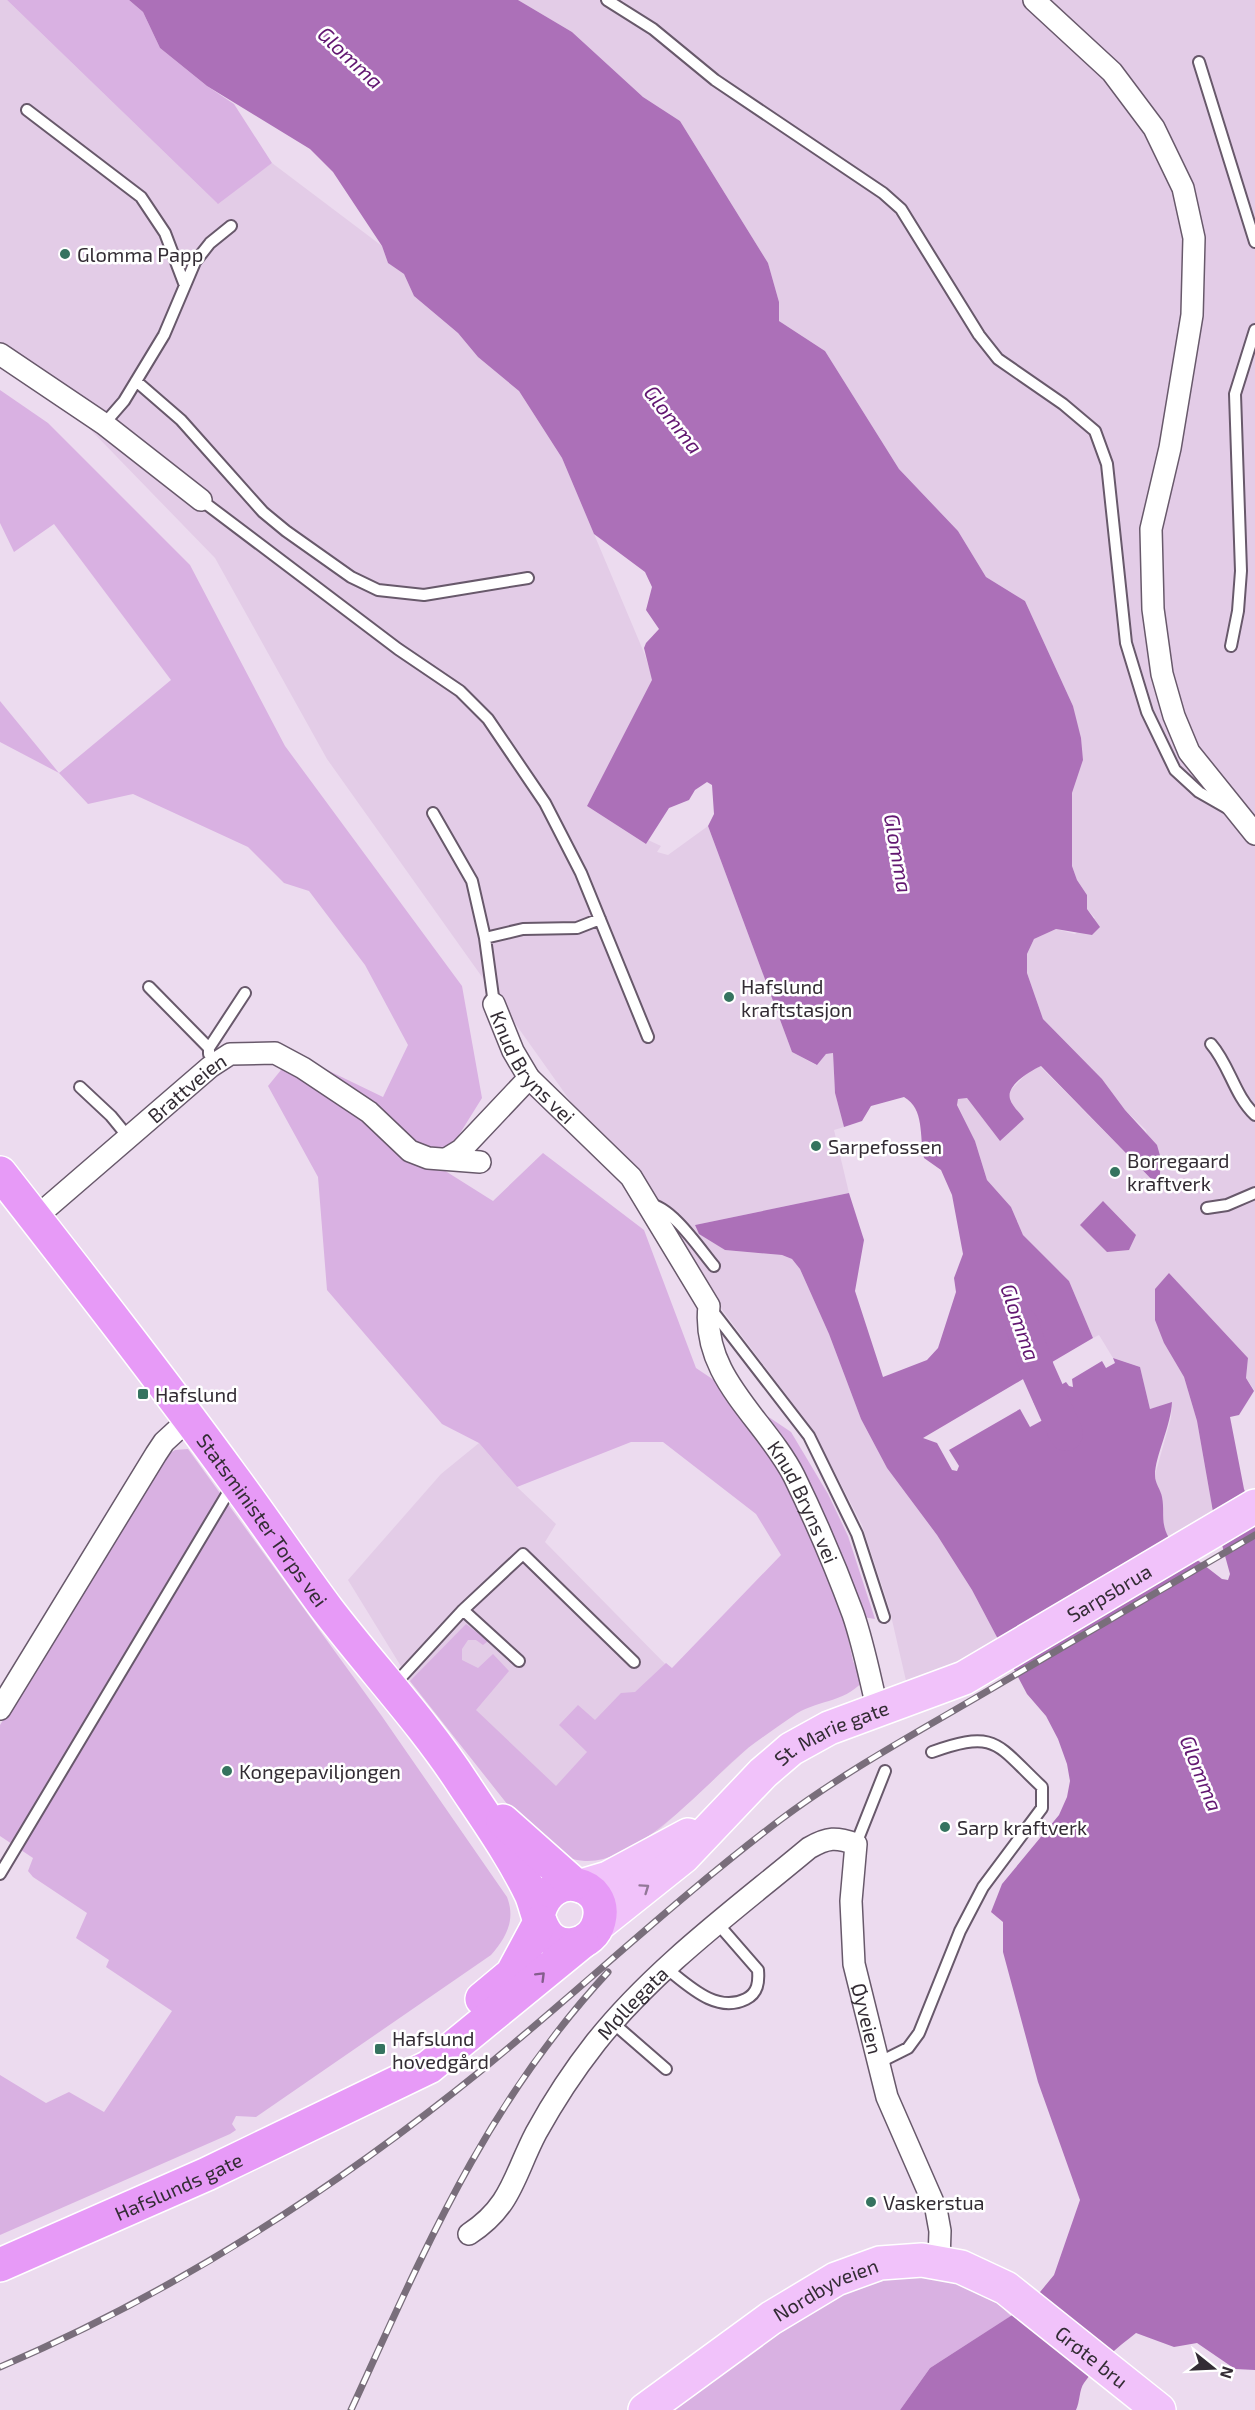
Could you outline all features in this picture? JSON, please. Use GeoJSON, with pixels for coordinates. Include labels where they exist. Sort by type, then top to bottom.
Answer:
{"type":"FeatureCollection","features":[{"type":"Feature","properties":{"kind":"highway","name":"Statsminister Torps vei"},"geometry":{"type":"LineString","coordinates":[[0,1173],[236,1481],[328,1609],[461,1779],[514,1860],[540,1917]]}},
{"type":"Feature","properties":{"kind":"highway","name":"Statsminister Torps vei"},"geometry":{"type":"LineString","coordinates":[[461,1779],[531,1849],[577,1885]]}},
{"type":"Feature","properties":{"kind":"highway"},"geometry":{"type":"LineString","coordinates":[[564,1884],[577,1885],[595,1897],[599,1906],[590,1933],[565,1945],[557,1942],[544,1931],[540,1917],[547,1894],[564,1884]]}},
{"type":"Feature","properties":{"kind":"highway","name":"Hafslunds gate"},"geometry":{"type":"LineString","coordinates":[[354,2101],[512,1974],[540,1917]]}},
{"type":"Feature","properties":{"kind":"highway","name":"Hafslunds gate"},"geometry":{"type":"LineString","coordinates":[[0,2265],[207,2174],[354,2101],[401,2082],[429,2067],[590,1933]]}},
{"type":"Feature","properties":{"kind":"main road","name":"Sarpsbrua"},"geometry":{"type":"LineString","coordinates":[[964,1678],[1255,1506]]}},
{"type":"Feature","properties":{"kind":"main road","name":"St. Marie gate"},"geometry":{"type":"LineString","coordinates":[[590,1933],[669,1870],[763,1773],[791,1749],[830,1728],[964,1678]]}},
{"type":"Feature","properties":{"kind":"main road","name":"St. Marie gate"},"geometry":{"type":"LineString","coordinates":[[577,1885],[608,1878],[719,1818]]}},
{"type":"Feature","properties":{"kind":"main road","name":"Nordbyveien"},"geometry":{"type":"LineString","coordinates":[[645,2410],[771,2318],[836,2279],[880,2263],[939,2261],[992,2280],[1027,2303]]}},
{"type":"Feature","properties":{"kind":"main road","name":"Grøte bru"},"geometry":{"type":"LineString","coordinates":[[1027,2303],[1159,2410]]}},
{"type":"Feature","properties":{"kind":"street"},"geometry":{"type":"LineString","coordinates":[[1034,0],[1112,72],[1155,128],[1183,188],[1194,238],[1192,315],[1170,448],[1150,529],[1153,609],[1162,674],[1174,716],[1189,752],[1255,834]]}},
{"type":"Feature","properties":{"kind":"street"},"geometry":{"type":"LineString","coordinates":[[0,354],[104,424],[201,501]]}},
{"type":"Feature","properties":{"kind":"street"},"geometry":{"type":"LineString","coordinates":[[0,366],[25,372]]}},
{"type":"Feature","properties":{"kind":"street","name":"Knud Bryns vei"},"geometry":{"type":"LineString","coordinates":[[494,1004],[513,1051],[529,1078],[617,1161],[649,1204],[658,1225],[709,1306],[706,1328],[723,1377],[772,1441],[793,1474],[825,1545],[853,1615],[878,1711]]}},
{"type":"Feature","properties":{"kind":"street","name":"Brattveien"},"geometry":{"type":"LineString","coordinates":[[35,1218],[129,1138],[210,1057],[230,1054],[275,1053],[303,1068],[369,1112],[410,1151],[428,1158],[480,1162]]}},
{"type":"Feature","properties":{"kind":"street"},"geometry":{"type":"LineString","coordinates":[[448,1158],[461,1150],[529,1078]]}},
{"type":"Feature","properties":{"kind":"street"},"geometry":{"type":"LineString","coordinates":[[0,1709],[156,1454],[189,1419]]}},
{"type":"Feature","properties":{"kind":"street","name":"Møllegata"},"geometry":{"type":"LineString","coordinates":[[470,2234],[497,2212],[536,2133],[584,2059],[636,1996],[809,1848],[823,1839],[835,1837],[856,1844]]}},
{"type":"Feature","properties":{"kind":"street","name":"Øyveien"},"geometry":{"type":"LineString","coordinates":[[856,1844],[851,1900],[854,1964],[887,2097],[936,2209],[940,2231],[939,2261]]}},
{"type":"Feature","properties":{"kind":"lane"},"geometry":{"type":"LineString","coordinates":[[607,0],[653,29],[715,80],[883,193],[901,208],[979,335],[998,359],[1063,404],[1095,431],[1107,464],[1126,643],[1147,712],[1175,770],[1199,792],[1236,813]]}},
{"type":"Feature","properties":{"kind":"lane"},"geometry":{"type":"LineString","coordinates":[[1199,62],[1255,242]]}},
{"type":"Feature","properties":{"kind":"lane"},"geometry":{"type":"LineString","coordinates":[[27,110],[141,197],[165,233],[184,283]]}},
{"type":"Feature","properties":{"kind":"lane"},"geometry":{"type":"LineString","coordinates":[[104,424],[136,381],[167,328],[184,283],[195,262],[210,243],[231,226]]}},
{"type":"Feature","properties":{"kind":"lane"},"geometry":{"type":"LineString","coordinates":[[1231,646],[1238,611],[1242,534],[1235,394],[1255,330]]}},
{"type":"Feature","properties":{"kind":"lane"},"geometry":{"type":"LineString","coordinates":[[136,381],[181,420],[263,512],[351,577],[378,590],[424,595],[528,578]]}},
{"type":"Feature","properties":{"kind":"lane"},"geometry":{"type":"LineString","coordinates":[[201,501],[476,705],[545,803],[581,873],[648,1036]]}},
{"type":"Feature","properties":{"kind":"lane","name":"Knud Bryns vei"},"geometry":{"type":"LineString","coordinates":[[433,813],[472,881],[485,938],[494,1004]]}},
{"type":"Feature","properties":{"kind":"lane"},"geometry":{"type":"LineString","coordinates":[[485,938],[523,929],[577,928],[600,919]]}},
{"type":"Feature","properties":{"kind":"lane"},"geometry":{"type":"LineString","coordinates":[[149,987],[210,1057],[245,993]]}},
{"type":"Feature","properties":{"kind":"lane"},"geometry":{"type":"LineString","coordinates":[[1211,1044],[1228,1067],[1241,1100],[1255,1115]]}},
{"type":"Feature","properties":{"kind":"lane"},"geometry":{"type":"LineString","coordinates":[[80,1087],[129,1138]]}},
{"type":"Feature","properties":{"kind":"lane"},"geometry":{"type":"LineString","coordinates":[[1207,1208],[1227,1205],[1255,1193]]}},
{"type":"Feature","properties":{"kind":"lane"},"geometry":{"type":"LineString","coordinates":[[649,1204],[659,1205],[671,1216],[714,1266]]}},
{"type":"Feature","properties":{"kind":"lane"},"geometry":{"type":"LineString","coordinates":[[709,1306],[809,1436],[857,1534],[884,1617]]}},
{"type":"Feature","properties":{"kind":"lane"},"geometry":{"type":"LineString","coordinates":[[0,1874],[236,1481]]}},
{"type":"Feature","properties":{"kind":"lane"},"geometry":{"type":"LineString","coordinates":[[390,1688],[464,1610],[522,1554],[634,1662]]}},
{"type":"Feature","properties":{"kind":"lane"},"geometry":{"type":"LineString","coordinates":[[464,1610],[519,1661]]}},
{"type":"Feature","properties":{"kind":"lane"},"geometry":{"type":"LineString","coordinates":[[878,2063],[908,2048],[919,2033],[960,1931],[983,1887],[1042,1808],[1042,1787],[995,1744],[981,1739],[969,1740],[932,1752]]}},
{"type":"Feature","properties":{"kind":"lane","name":"Øyveien"},"geometry":{"type":"LineString","coordinates":[[856,1844],[885,1771]]}},
{"type":"Feature","properties":{"kind":"lane"},"geometry":{"type":"LineString","coordinates":[[666,1968],[695,1991],[711,2000],[740,2002],[751,1997],[757,1989],[758,1970],[718,1924]]}},
{"type":"Feature","properties":{"kind":"lane"},"geometry":{"type":"LineString","coordinates":[[613,2023],[666,2068]]}},
{"type":"Feature","properties":{"kind":"shaded area"},"geometry":{"type":"Polygon","coordinates":[[[0,0],[7,0],[217,203],[272,163],[382,246],[388,263],[404,274],[414,296],[458,333],[478,357],[519,391],[562,458],[645,655],[653,680],[587,806],[646,844],[648,840],[661,846],[657,852],[668,855],[708,826],[792,1052],[816,1065],[826,1054],[833,1053],[835,1093],[844,1127],[834,1130],[849,1193],[695,1225],[697,1230],[725,1250],[782,1255],[792,1259],[800,1269],[829,1334],[861,1419],[887,1468],[937,1535],[972,1590],[998,1639],[957,1663],[907,1685],[889,1607],[862,1525],[814,1432],[702,1283],[634,1168],[581,1116],[327,759],[215,558],[84,423],[0,368],[0,0]]]}},
{"type":"Feature","properties":{"kind":"shaded area"},"geometry":{"type":"Polygon","coordinates":[[[7,0],[129,0],[143,12],[160,48],[207,86],[234,104],[272,163],[218,204],[7,0]]]}},
{"type":"Feature","properties":{"kind":"shaded area"},"geometry":{"type":"Polygon","coordinates":[[[518,0],[1255,0],[1255,1391],[1246,1378],[1248,1358],[1169,1273],[1164,1343],[1184,1377],[1197,1421],[1213,1512],[1169,1538],[1163,1528],[1155,1475],[1171,1418],[1172,1403],[1150,1409],[1140,1367],[1113,1358],[1099,1335],[1093,1338],[1069,1281],[1023,1235],[1011,1207],[987,1180],[975,1141],[957,1104],[958,1099],[967,1098],[1000,1140],[1010,1091],[1028,1072],[1040,1066],[1159,1187],[1146,1130],[1125,1110],[1102,1079],[1043,1019],[1027,973],[1027,954],[1034,939],[1056,929],[1075,934],[1095,918],[1087,909],[1087,895],[1077,880],[1072,866],[1072,793],[1083,760],[1073,706],[1025,601],[986,577],[958,531],[899,469],[825,351],[779,321],[779,302],[768,263],[680,121],[643,97],[572,32],[518,0]]]}},
{"type":"Feature","properties":{"kind":"shaded area"},"geometry":{"type":"Polygon","coordinates":[[[0,390],[48,423],[190,565],[285,746],[462,986],[482,1098],[439,1167],[493,1201],[543,1153],[644,1230],[696,1368],[791,1432],[828,1494],[848,1536],[875,1619],[843,1614],[853,1661],[862,1682],[847,1694],[802,1711],[770,1732],[732,1762],[672,1818],[628,1849],[606,1858],[585,1861],[566,1857],[538,1843],[410,1681],[466,1624],[488,1641],[483,1645],[476,1640],[468,1640],[462,1649],[462,1660],[478,1668],[493,1654],[509,1671],[476,1710],[556,1786],[587,1752],[559,1725],[578,1705],[595,1720],[621,1693],[635,1692],[666,1663],[672,1668],[781,1555],[756,1514],[663,1442],[631,1442],[517,1487],[479,1443],[442,1424],[327,1290],[318,1177],[268,1086],[294,1054],[383,1097],[408,1045],[365,965],[309,891],[284,883],[248,847],[133,794],[88,804],[59,773],[171,680],[54,524],[14,552],[0,523],[0,390]]]}},
{"type":"Feature","properties":{"kind":"shaded area"},"geometry":{"type":"Polygon","coordinates":[[[0,701],[59,773],[0,742],[0,701]]]}},
{"type":"Feature","properties":{"kind":"shaded area"},"geometry":{"type":"Polygon","coordinates":[[[479,1443],[517,1487],[556,1524],[545,1542],[748,1748],[659,1830],[617,1853],[587,1861],[538,1843],[410,1681],[348,1580],[441,1474],[479,1443]]]}},
{"type":"Feature","properties":{"kind":"shaded area"},"geometry":{"type":"Polygon","coordinates":[[[188,1449],[381,1715],[507,1897],[510,1905],[510,1921],[505,1935],[491,1955],[256,2117],[236,2116],[232,2124],[236,2130],[230,2134],[0,2235],[0,2075],[46,2103],[69,2092],[104,2112],[172,2011],[106,1967],[109,1960],[76,1938],[87,1913],[33,1877],[28,1871],[33,1858],[0,1836],[0,1725],[163,1458],[175,1450],[188,1449]]]}},
{"type":"Feature","properties":{"kind":"shaded area"},"geometry":{"type":"Polygon","coordinates":[[[930,2275],[968,2287],[997,2303],[1011,2316],[930,2368],[900,2410],[669,2410],[854,2281],[930,2275]]]}},
{"type":"Feature","properties":{"kind":"water"},"geometry":{"type":"Polygon","coordinates":[[[129,0],[518,0],[572,32],[643,97],[680,121],[768,263],[779,302],[779,321],[825,351],[899,469],[958,531],[986,577],[1025,601],[1073,706],[1081,738],[1083,760],[1072,793],[1072,866],[1077,880],[1087,895],[1087,909],[1100,927],[1092,935],[1056,929],[1034,939],[1027,954],[1027,973],[1043,1019],[1102,1079],[1125,1110],[1157,1145],[1161,1159],[1159,1187],[1041,1066],[1020,1079],[1012,1089],[1011,1102],[1024,1119],[1000,1141],[967,1098],[958,1099],[957,1105],[975,1141],[987,1180],[1011,1207],[1023,1235],[1069,1281],[1093,1338],[923,1438],[937,1443],[952,1470],[957,1471],[959,1466],[949,1450],[1020,1409],[1030,1427],[1043,1420],[1033,1401],[1066,1382],[1073,1387],[1072,1379],[1102,1361],[1106,1368],[1115,1363],[1113,1358],[1140,1367],[1150,1409],[1172,1402],[1155,1475],[1162,1497],[1166,1533],[1169,1538],[1222,1579],[1228,1580],[1230,1574],[1213,1512],[1197,1421],[1184,1377],[1164,1343],[1155,1320],[1155,1289],[1169,1273],[1248,1358],[1246,1378],[1254,1391],[1239,1415],[1230,1417],[1244,1489],[1255,1517],[1255,2370],[1235,2369],[1197,2343],[1174,2347],[1136,2333],[1108,2356],[1089,2376],[1082,2386],[1076,2410],[900,2410],[930,2368],[1031,2303],[1054,2275],[1080,2200],[1038,2082],[1003,1952],[1003,1922],[991,1912],[1002,1884],[1059,1815],[1067,1797],[1070,1781],[1058,1739],[1046,1716],[1027,1694],[972,1590],[937,1535],[887,1468],[861,1419],[829,1334],[800,1269],[792,1259],[782,1255],[725,1250],[699,1234],[695,1225],[849,1193],[864,1240],[855,1291],[883,1377],[927,1360],[938,1348],[956,1292],[954,1278],[963,1254],[952,1195],[941,1170],[924,1158],[920,1124],[911,1102],[904,1097],[871,1106],[862,1121],[844,1127],[835,1093],[833,1053],[826,1054],[817,1065],[792,1052],[708,826],[714,814],[712,785],[707,782],[695,790],[689,800],[669,808],[646,844],[587,806],[652,680],[644,648],[659,629],[646,610],[652,587],[645,572],[594,534],[562,458],[519,391],[478,357],[458,333],[414,296],[404,274],[388,263],[382,246],[333,172],[310,149],[207,86],[160,48],[143,12],[129,0]]]}},
{"type":"Feature","properties":{"kind":"water"},"geometry":{"type":"Polygon","coordinates":[[[1103,1201],[1136,1235],[1129,1250],[1107,1252],[1080,1225],[1103,1201]]]}},
{"type":"Feature","properties":{"kind":"waterway","name":"Glomma"},"geometry":{"type":"LineString","coordinates":[[1022,1325],[1038,1371],[1066,1434]]}},
{"type":"Feature","properties":{"kind":"railway"},"geometry":{"type":"LineString","coordinates":[[0,2367],[129,2306],[252,2235],[312,2196],[370,2156],[483,2069],[704,1880],[804,1803],[903,1740],[1255,1535]]}},
{"type":"Feature","properties":{"kind":"railway"},"geometry":{"type":"LineString","coordinates":[[351,2410],[432,2236],[492,2127],[526,2074],[565,2022],[608,1972]]}},
{"type":"Feature","properties":{"kind":"place","name":"Glomma Papp"},"geometry":{"type":"Point","coordinates":[65,254]}},
{"type":"Feature","properties":{"kind":"place","name":"Hafslund kraftstasjon"},"geometry":{"type":"Point","coordinates":[729,997]}},
{"type":"Feature","properties":{"kind":"place","name":"Sarpefossen"},"geometry":{"type":"Point","coordinates":[816,1146]}},
{"type":"Feature","properties":{"kind":"place","name":"Borregaard kraftverk"},"geometry":{"type":"Point","coordinates":[1115,1172]}},
{"type":"Feature","properties":{"kind":"place","name":"Hafslund"},"geometry":{"type":"Point","coordinates":[143,1394]}},
{"type":"Feature","properties":{"kind":"place","name":"Kongepaviljongen"},"geometry":{"type":"Point","coordinates":[227,1771]}},
{"type":"Feature","properties":{"kind":"place","name":"Sarp kraftverk"},"geometry":{"type":"Point","coordinates":[945,1827]}},
{"type":"Feature","properties":{"kind":"place","name":"Hafslund hovedgård"},"geometry":{"type":"Point","coordinates":[380,2049]}},
{"type":"Feature","properties":{"kind":"place","name":"Vaskerstua"},"geometry":{"type":"Point","coordinates":[871,2202]}}]}
